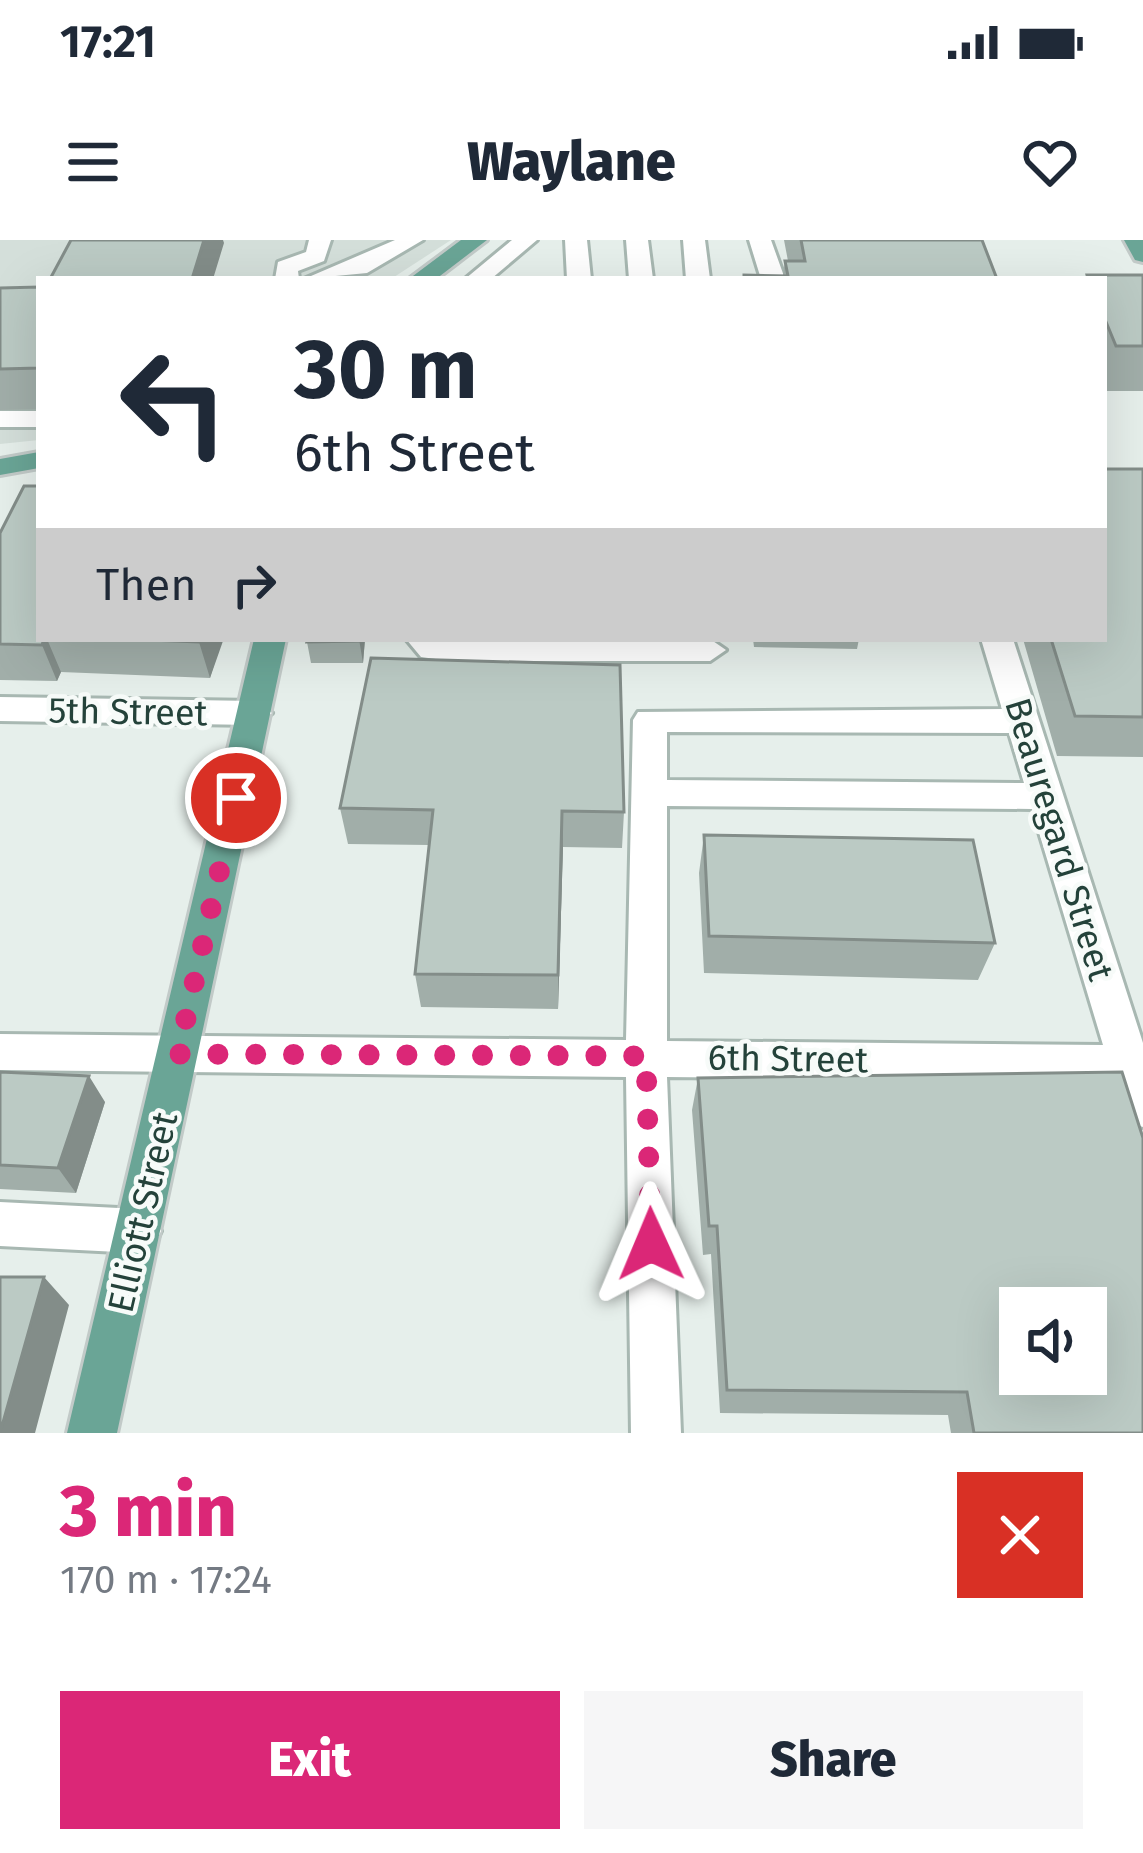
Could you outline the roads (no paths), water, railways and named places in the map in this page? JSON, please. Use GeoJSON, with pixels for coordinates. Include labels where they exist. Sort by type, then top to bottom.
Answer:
{"type":"FeatureCollection","features":[{"type":"Feature","properties":{"kind":"main road"},"geometry":{"type":"LineString","coordinates":[[425,276],[476,240]]}},
{"type":"Feature","properties":{"kind":"main road"},"geometry":{"type":"LineString","coordinates":[[1135,240],[1143,254]]}},
{"type":"Feature","properties":{"kind":"main road"},"geometry":{"type":"LineString","coordinates":[[0,468],[36,461]]}},
{"type":"Feature","properties":{"kind":"main road"},"geometry":{"type":"LineString","coordinates":[[0,468],[36,470]]}},
{"type":"Feature","properties":{"kind":"main road","name":"Elliott Street"},"geometry":{"type":"LineString","coordinates":[[92,1433],[269,642]]}},
{"type":"Feature","properties":{"kind":"street"},"geometry":{"type":"LineString","coordinates":[[287,276],[286,267],[316,256],[320,240]]}},
{"type":"Feature","properties":{"kind":"street"},"geometry":{"type":"LineString","coordinates":[[328,276],[359,268],[412,240]]}},
{"type":"Feature","properties":{"kind":"street"},"geometry":{"type":"LineString","coordinates":[[481,276],[526,240]]}},
{"type":"Feature","properties":{"kind":"street"},"geometry":{"type":"LineString","coordinates":[[576,240],[579,276]]}},
{"type":"Feature","properties":{"kind":"street"},"geometry":{"type":"LineString","coordinates":[[637,240],[641,276]]}},
{"type":"Feature","properties":{"kind":"street"},"geometry":{"type":"LineString","coordinates":[[694,240],[698,276]]}},
{"type":"Feature","properties":{"kind":"street"},"geometry":{"type":"LineString","coordinates":[[760,240],[772,276]]}},
{"type":"Feature","properties":{"kind":"street"},"geometry":{"type":"LineString","coordinates":[[0,419],[36,419]]}},
{"type":"Feature","properties":{"kind":"street"},"geometry":{"type":"LineString","coordinates":[[425,642],[432,649],[450,650],[625,645],[710,650]]}},
{"type":"Feature","properties":{"kind":"street","name":"Beauregard Street"},"geometry":{"type":"LineString","coordinates":[[999,642],[1136,1064],[1143,1108]]}},
{"type":"Feature","properties":{"kind":"street","name":"5th Street"},"geometry":{"type":"LineString","coordinates":[[0,710],[255,713]]}},
{"type":"Feature","properties":{"kind":"street"},"geometry":{"type":"LineString","coordinates":[[656,1433],[646,1056],[650,720],[1023,721]]}},
{"type":"Feature","properties":{"kind":"street"},"geometry":{"type":"LineString","coordinates":[[651,793],[1046,796]]}},
{"type":"Feature","properties":{"kind":"street","name":"6th Street"},"geometry":{"type":"LineString","coordinates":[[0,1052],[1136,1064]]}},
{"type":"Feature","properties":{"kind":"street"},"geometry":{"type":"LineString","coordinates":[[0,1224],[138,1232]]}}]}
